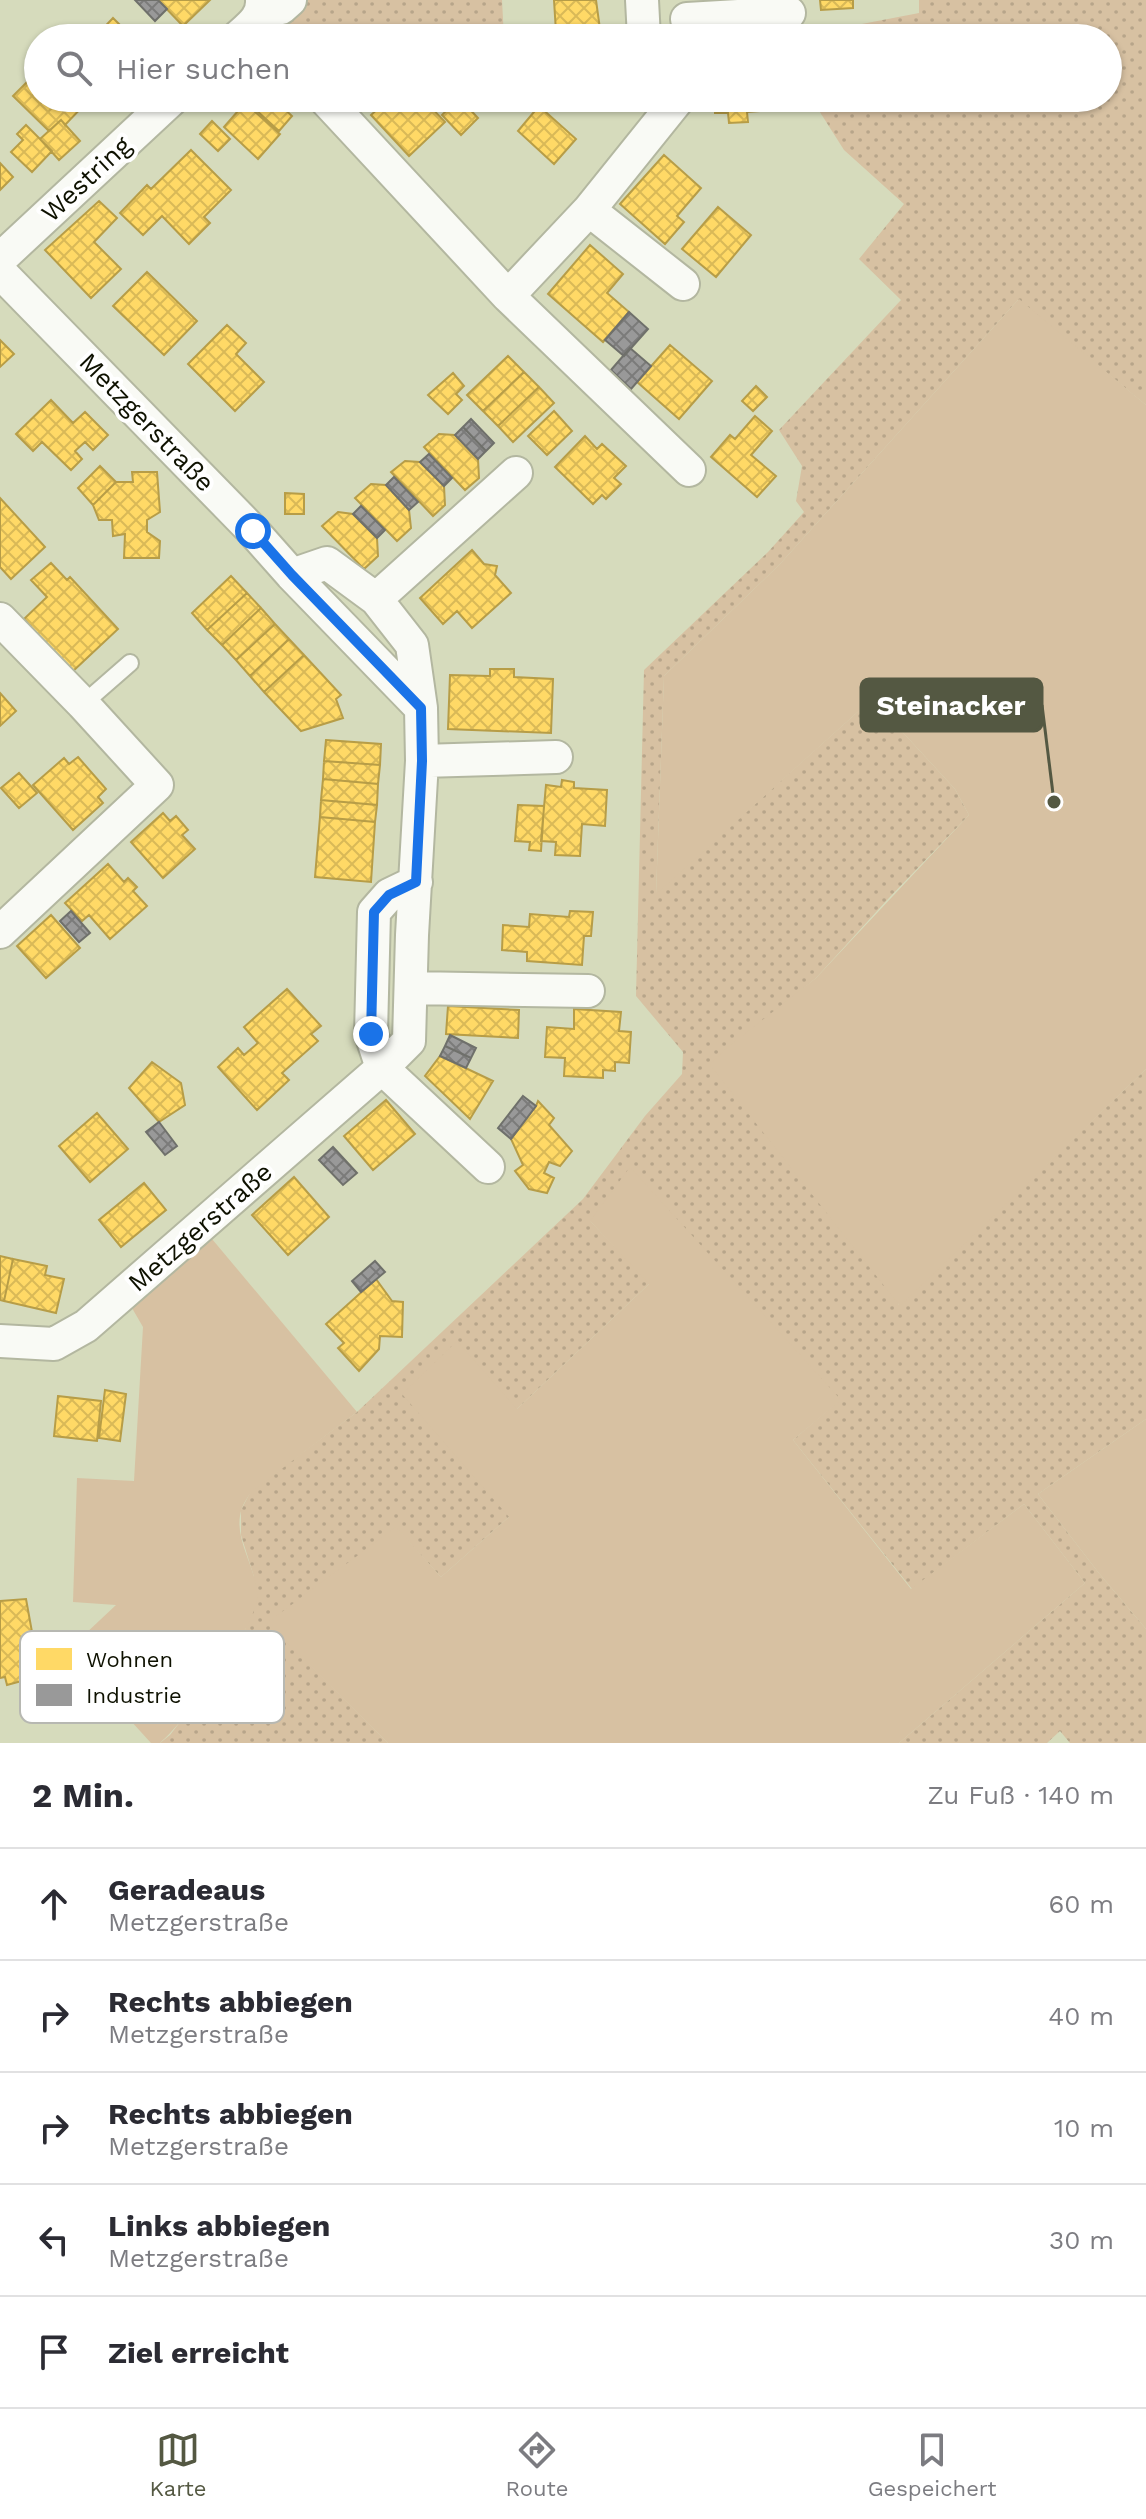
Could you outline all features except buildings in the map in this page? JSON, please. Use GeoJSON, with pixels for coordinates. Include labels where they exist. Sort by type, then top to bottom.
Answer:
{"type":"FeatureCollection","features":[{"type":"Feature","properties":{"kind":"street"},"geometry":{"type":"LineString","coordinates":[[642,0],[643,24]]}},
{"type":"Feature","properties":{"kind":"street"},"geometry":{"type":"LineString","coordinates":[[686,19],[789,13]]}},
{"type":"Feature","properties":{"kind":"street","name":"Westring"},"geometry":{"type":"LineString","coordinates":[[0,259],[158,112]]}},
{"type":"Feature","properties":{"kind":"street"},"geometry":{"type":"LineString","coordinates":[[337,112],[508,296],[689,470]]}},
{"type":"Feature","properties":{"kind":"street"},"geometry":{"type":"LineString","coordinates":[[508,296],[589,210],[659,112]]}},
{"type":"Feature","properties":{"kind":"street"},"geometry":{"type":"LineString","coordinates":[[589,210],[683,284]]}},
{"type":"Feature","properties":{"kind":"street","name":"Metzgerstraße"},"geometry":{"type":"LineString","coordinates":[[0,272],[421,708]]}},
{"type":"Feature","properties":{"kind":"street"},"geometry":{"type":"LineString","coordinates":[[376,599],[516,473]]}},
{"type":"Feature","properties":{"kind":"street","name":"Metzgerstraße"},"geometry":{"type":"LineString","coordinates":[[0,1341],[54,1344],[86,1326],[409,1041],[422,761],[421,708],[412,645],[376,599],[327,563],[292,575]]}},
{"type":"Feature","properties":{"kind":"street"},"geometry":{"type":"LineString","coordinates":[[0,619],[157,785],[0,932]]}},
{"type":"Feature","properties":{"kind":"street"},"geometry":{"type":"LineString","coordinates":[[422,761],[556,757]]}},
{"type":"Feature","properties":{"kind":"street"},"geometry":{"type":"LineString","coordinates":[[416,882],[389,895],[374,912],[371,1034],[382,1068],[488,1167]]}},
{"type":"Feature","properties":{"kind":"street"},"geometry":{"type":"LineString","coordinates":[[412,988],[588,991]]}},
{"type":"Feature","properties":{"kind":"lane"},"geometry":{"type":"LineString","coordinates":[[83,704],[130,663]]}},
{"type":"Feature","properties":{"kind":"shaded area"},"geometry":{"type":"Polygon","coordinates":[[[306,0],[502,0],[503,24],[285,24],[306,0]]]}},
{"type":"Feature","properties":{"kind":"shaded area"},"geometry":{"type":"Polygon","coordinates":[[[919,0],[1146,0],[1146,405],[1018,300],[780,564],[664,676],[656,893],[872,699],[955,789],[969,815],[816,978],[781,1007],[899,1305],[1146,1069],[1146,1419],[1038,1494],[1146,1629],[1146,1743],[1070,1743],[1060,1731],[1047,1743],[899,1743],[1085,1583],[1024,1504],[912,1589],[793,1440],[840,1400],[590,1221],[650,1283],[517,1409],[509,1517],[441,1577],[396,1528],[268,1623],[276,1631],[244,1631],[254,1577],[241,1535],[241,1510],[251,1491],[357,1412],[583,1199],[645,1116],[682,1074],[683,1052],[636,996],[644,670],[768,552],[804,512],[796,501],[802,466],[779,430],[901,300],[859,259],[904,204],[844,150],[820,112],[1122,112],[1122,24],[862,24],[919,13],[919,0]]]}},
{"type":"Feature","properties":{"kind":"shaded area"},"geometry":{"type":"Polygon","coordinates":[[[1019,299],[1146,405],[1146,1069],[900,1306],[710,1065],[724,1050],[816,978],[969,815],[955,789],[872,699],[656,894],[664,676],[780,564],[1019,299]]]}},
{"type":"Feature","properties":{"kind":"shaded area"},"geometry":{"type":"Polygon","coordinates":[[[630,1167],[841,1400],[793,1440],[911,1589],[1024,1504],[1085,1583],[899,1743],[388,1743],[284,1640],[284,1631],[275,1631],[267,1623],[396,1527],[441,1577],[509,1517],[402,1394],[457,1341],[517,1409],[649,1284],[590,1221],[630,1167]]]}},
{"type":"Feature","properties":{"kind":"shaded area"},"geometry":{"type":"Polygon","coordinates":[[[212,1239],[357,1412],[251,1492],[246,1500],[242,1508],[240,1531],[254,1576],[257,1599],[244,1631],[88,1631],[116,1605],[73,1602],[77,1478],[134,1481],[143,1327],[132,1308],[212,1239]]]}},
{"type":"Feature","properties":{"kind":"shaded area"},"geometry":{"type":"Polygon","coordinates":[[[1146,1419],[1146,1629],[1038,1494],[1146,1419]]]}},
{"type":"Feature","properties":{"kind":"shaded area"},"geometry":{"type":"Polygon","coordinates":[[[284,1639],[388,1743],[160,1743],[179,1723],[284,1723],[284,1639]]]}},
{"type":"Feature","properties":{"kind":"shaded area"},"geometry":{"type":"Polygon","coordinates":[[[133,1723],[178,1723],[160,1743],[151,1743],[133,1723]]]}},
{"type":"Feature","properties":{"kind":"place","name":"Steinacker"},"geometry":{"type":"Point","coordinates":[1054,802]}},
{"type":"Feature","properties":{"kind":"route"},"geometry":{"type":"LineString","coordinates":[[253,531],[421,708],[422,761],[416,882],[389,895],[374,912],[371,1034]]}}]}
